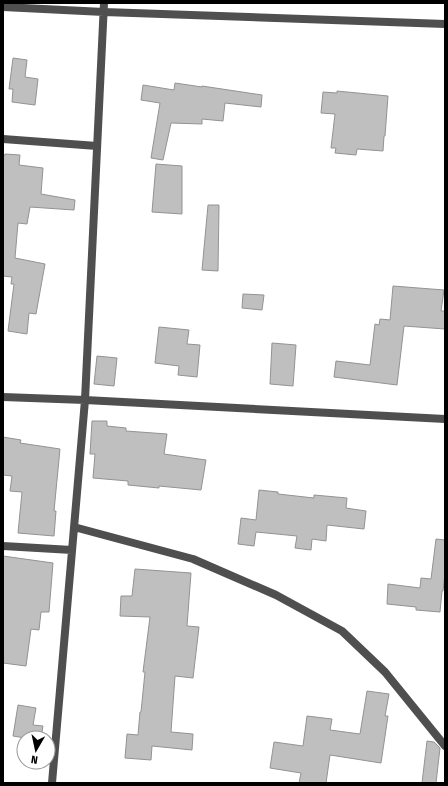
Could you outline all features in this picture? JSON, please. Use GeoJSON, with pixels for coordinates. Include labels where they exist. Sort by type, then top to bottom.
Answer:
{"type":"FeatureCollection","features":[{"type":"Feature","properties":{"kind":"street"},"geometry":{"type":"LineString","coordinates":[[52,783],[85,400],[104,3]]}},
{"type":"Feature","properties":{"kind":"street"},"geometry":{"type":"LineString","coordinates":[[3,7],[445,24]]}},
{"type":"Feature","properties":{"kind":"street"},"geometry":{"type":"LineString","coordinates":[[3,139],[97,146]]}},
{"type":"Feature","properties":{"kind":"street"},"geometry":{"type":"LineString","coordinates":[[3,397],[445,419]]}},
{"type":"Feature","properties":{"kind":"street"},"geometry":{"type":"LineString","coordinates":[[74,527],[193,559],[276,594],[342,631],[385,672],[445,746]]}},
{"type":"Feature","properties":{"kind":"street"},"geometry":{"type":"LineString","coordinates":[[3,546],[72,550]]}},
{"type":"Feature","properties":{"kind":"building"},"geometry":{"type":"Polygon","coordinates":[[[13,58],[27,60],[25,77],[38,79],[35,105],[12,102],[13,89],[9,89],[13,58]]]}},
{"type":"Feature","properties":{"kind":"building"},"geometry":{"type":"Polygon","coordinates":[[[175,83],[262,95],[261,107],[225,103],[223,121],[202,119],[202,124],[171,123],[163,160],[151,158],[160,103],[141,100],[143,85],[174,90],[175,83]]]}},
{"type":"Feature","properties":{"kind":"building"},"geometry":{"type":"Polygon","coordinates":[[[337,91],[388,96],[383,151],[357,149],[356,155],[335,153],[336,148],[331,148],[335,114],[321,113],[323,92],[337,93],[337,91]]]}},
{"type":"Feature","properties":{"kind":"building"},"geometry":{"type":"Polygon","coordinates":[[[3,155],[20,155],[19,165],[43,168],[41,194],[75,200],[74,210],[30,207],[27,224],[18,223],[15,258],[45,264],[36,314],[29,313],[27,334],[8,331],[14,284],[11,284],[12,277],[3,276],[3,155]]]}},
{"type":"Feature","properties":{"kind":"building"},"geometry":{"type":"Polygon","coordinates":[[[156,164],[182,166],[182,214],[152,212],[156,164]]]}},
{"type":"Feature","properties":{"kind":"building"},"geometry":{"type":"Polygon","coordinates":[[[208,205],[219,205],[218,271],[202,270],[208,205]]]}},
{"type":"Feature","properties":{"kind":"building"},"geometry":{"type":"Polygon","coordinates":[[[393,286],[444,290],[441,311],[445,311],[445,329],[404,326],[397,385],[334,377],[336,361],[370,365],[375,324],[379,325],[380,319],[390,320],[393,286]]]}},
{"type":"Feature","properties":{"kind":"building"},"geometry":{"type":"Polygon","coordinates":[[[243,294],[264,295],[262,310],[242,308],[243,294]]]}},
{"type":"Feature","properties":{"kind":"building"},"geometry":{"type":"Polygon","coordinates":[[[159,327],[189,330],[187,344],[200,345],[197,377],[178,375],[179,366],[155,363],[159,327]]]}},
{"type":"Feature","properties":{"kind":"building"},"geometry":{"type":"Polygon","coordinates":[[[272,343],[296,345],[293,386],[270,384],[272,343]]]}},
{"type":"Feature","properties":{"kind":"building"},"geometry":{"type":"Polygon","coordinates":[[[97,356],[117,358],[114,386],[94,384],[97,356]]]}},
{"type":"Feature","properties":{"kind":"building"},"geometry":{"type":"Polygon","coordinates":[[[92,421],[107,421],[107,426],[126,428],[126,431],[167,434],[164,454],[206,460],[201,490],[128,485],[128,481],[93,478],[95,454],[90,454],[92,421]]]}},
{"type":"Feature","properties":{"kind":"building"},"geometry":{"type":"Polygon","coordinates":[[[3,437],[21,440],[20,443],[60,449],[54,511],[56,511],[54,536],[18,533],[22,492],[10,491],[12,476],[3,475],[3,437]]]}},
{"type":"Feature","properties":{"kind":"building"},"geometry":{"type":"Polygon","coordinates":[[[259,490],[278,492],[278,494],[314,498],[314,495],[347,498],[346,508],[366,511],[364,529],[327,525],[326,541],[312,539],[311,550],[295,548],[297,536],[256,532],[254,546],[238,544],[241,518],[256,520],[259,490]]]}},
{"type":"Feature","properties":{"kind":"building"},"geometry":{"type":"Polygon","coordinates":[[[436,539],[445,540],[445,574],[440,612],[416,610],[416,607],[387,604],[388,584],[420,588],[421,578],[431,579],[436,539]]]}},
{"type":"Feature","properties":{"kind":"building"},"geometry":{"type":"Polygon","coordinates":[[[3,556],[53,563],[49,612],[41,612],[39,630],[31,629],[26,666],[3,663],[3,556]]]}},
{"type":"Feature","properties":{"kind":"building"},"geometry":{"type":"Polygon","coordinates":[[[135,569],[191,573],[187,626],[199,627],[193,678],[175,676],[171,732],[193,734],[192,750],[152,746],[151,760],[125,758],[127,734],[138,735],[145,672],[143,672],[150,617],[120,616],[121,596],[132,596],[135,569]]]}},
{"type":"Feature","properties":{"kind":"building"},"geometry":{"type":"Polygon","coordinates":[[[367,691],[389,694],[385,716],[388,716],[381,763],[330,755],[326,783],[299,783],[301,773],[270,768],[274,742],[303,746],[307,716],[332,719],[330,730],[360,734],[367,691]]]}},
{"type":"Feature","properties":{"kind":"building"},"geometry":{"type":"Polygon","coordinates":[[[18,705],[36,708],[33,725],[43,726],[42,730],[16,730],[16,736],[13,736],[18,705]]]}},
{"type":"Feature","properties":{"kind":"building"},"geometry":{"type":"Polygon","coordinates":[[[427,741],[434,742],[440,748],[436,783],[422,783],[427,741]]]}}]}
